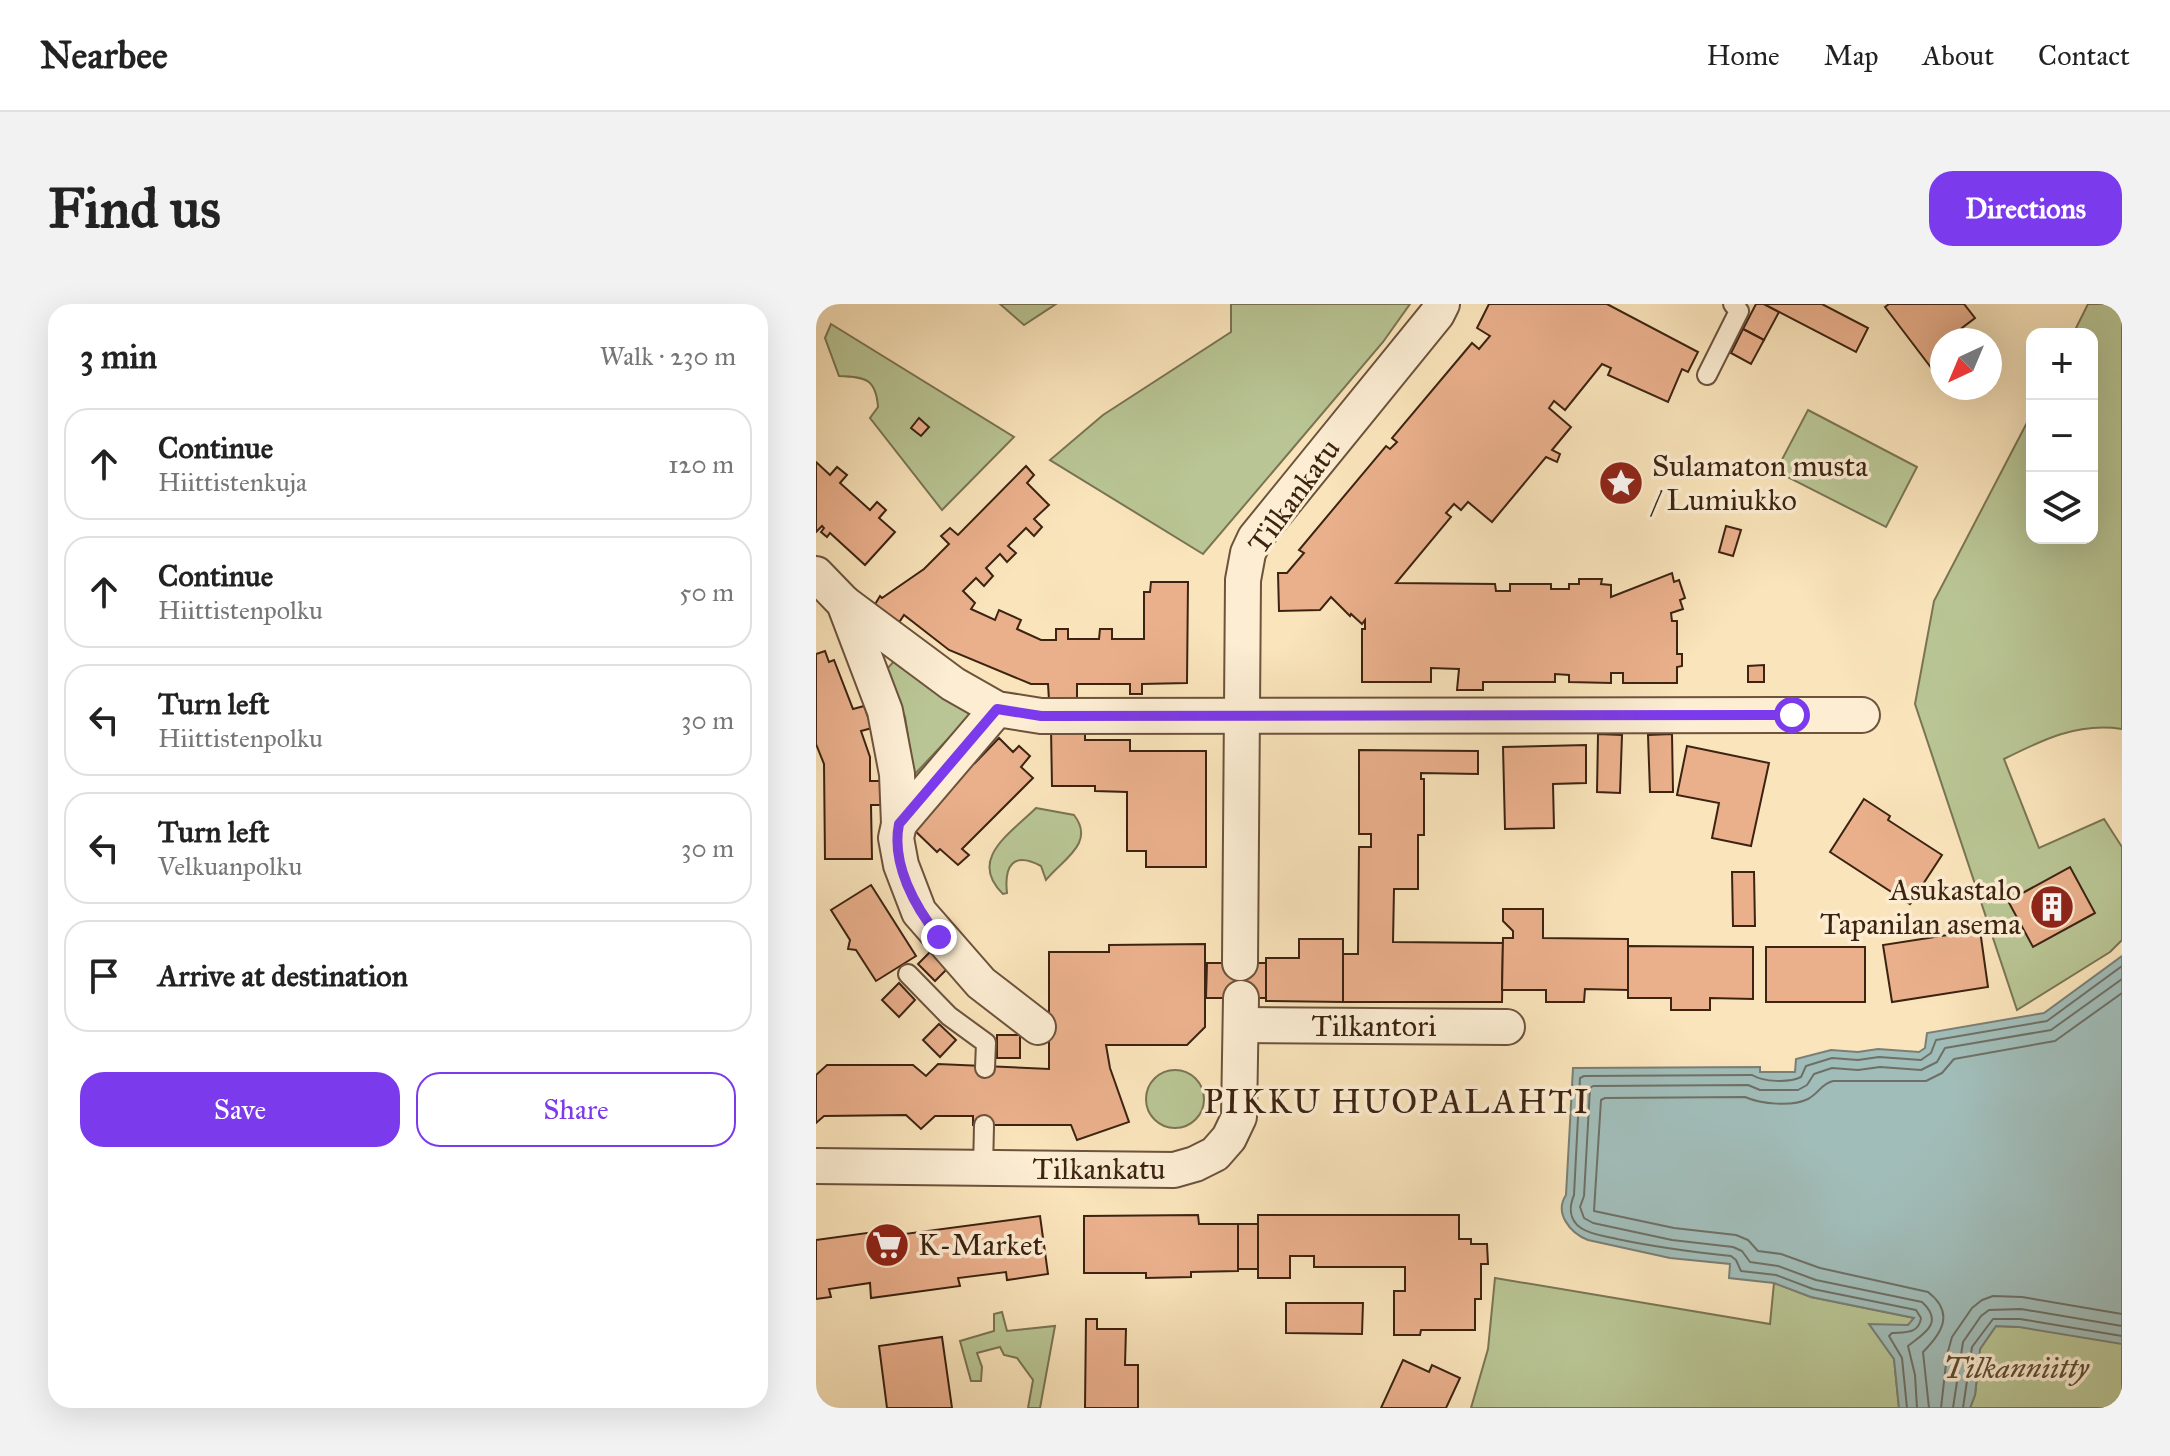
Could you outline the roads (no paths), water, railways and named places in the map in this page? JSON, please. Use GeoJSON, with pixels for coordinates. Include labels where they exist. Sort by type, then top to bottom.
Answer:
{"type":"FeatureCollection","features":[{"type":"Feature","properties":{"kind":"street","name":"Tilkankatu"},"geometry":{"type":"LineString","coordinates":[[1240,963],[1243,580],[1252,546],[1442,304]]}},
{"type":"Feature","properties":{"kind":"street"},"geometry":{"type":"LineString","coordinates":[[816,574],[844,603],[953,684],[997,709],[1041,716],[1862,715]]}},
{"type":"Feature","properties":{"kind":"street"},"geometry":{"type":"LineString","coordinates":[[844,603],[885,711],[897,774],[899,824],[896,838],[901,865],[919,912],[981,983],[1038,1027]]}},
{"type":"Feature","properties":{"kind":"street"},"geometry":{"type":"LineString","coordinates":[[899,824],[997,709]]}},
{"type":"Feature","properties":{"kind":"street","name":"Tilkankatu"},"geometry":{"type":"LineString","coordinates":[[816,1166],[1174,1170],[1195,1164],[1215,1154],[1229,1138],[1239,1117],[1241,1011]]}},
{"type":"Feature","properties":{"kind":"street","name":"Tilkantori"},"geometry":{"type":"LineString","coordinates":[[1241,1011],[1507,1027]]}},
{"type":"Feature","properties":{"kind":"lane"},"geometry":{"type":"LineString","coordinates":[[1707,375],[1739,311],[1733,304]]}},
{"type":"Feature","properties":{"kind":"lane"},"geometry":{"type":"LineString","coordinates":[[908,974],[949,1016],[986,1043],[985,1068]]}},
{"type":"Feature","properties":{"kind":"lane"},"geometry":{"type":"LineString","coordinates":[[983,1170],[984,1125]]}},
{"type":"Feature","properties":{"kind":"water"},"geometry":{"type":"Polygon","coordinates":[[[2122,956],[2122,1344],[1996,1326],[1980,1349],[1975,1395],[1970,1408],[1899,1408],[1894,1359],[1869,1324],[1908,1325],[1914,1318],[1811,1297],[1774,1283],[1729,1278],[1730,1264],[1670,1258],[1588,1240],[1575,1233],[1566,1222],[1562,1209],[1566,1195],[1573,1068],[1760,1067],[1760,1072],[1795,1072],[1796,1059],[1831,1050],[1919,1052],[1925,1048],[1927,1033],[2044,1013],[2122,956]]]}},
{"type":"Feature","properties":{"kind":"place","name":"Sulamaton musta / Lumiukko"},"geometry":{"type":"Point","coordinates":[1621,483]}},
{"type":"Feature","properties":{"kind":"place","name":"Asukastalo Tapanilan asema"},"geometry":{"type":"Point","coordinates":[2052,907]}},
{"type":"Feature","properties":{"kind":"place","name":"K-Market"},"geometry":{"type":"Point","coordinates":[887,1245]}},
{"type":"Feature","properties":{"kind":"district","name":"PIKKU HUOPALAHTI"},"geometry":{"type":"Point","coordinates":[1397,1101]}},
{"type":"Feature","properties":{"kind":"park label","name":"Tilkanniitty"},"geometry":{"type":"Point","coordinates":[2016,1368]}}]}
